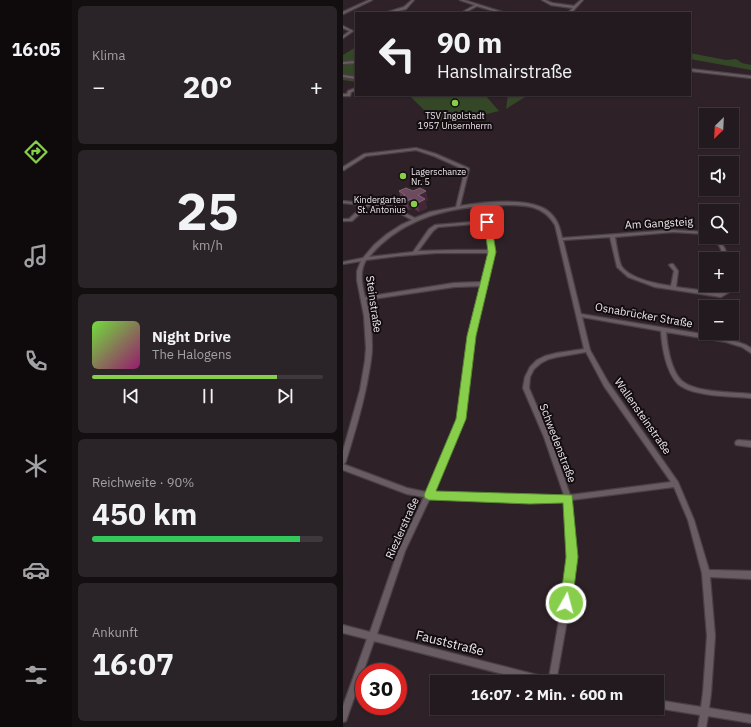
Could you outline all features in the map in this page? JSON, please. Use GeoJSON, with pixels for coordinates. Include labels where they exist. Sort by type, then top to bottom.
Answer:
{"type":"FeatureCollection","features":[{"type":"Feature","properties":{"kind":"street"},"geometry":{"type":"LineString","coordinates":[[343,14],[371,0]]}},
{"type":"Feature","properties":{"kind":"street"},"geometry":{"type":"LineString","coordinates":[[390,12],[405,8],[413,0]]}},
{"type":"Feature","properties":{"kind":"street"},"geometry":{"type":"LineString","coordinates":[[461,0],[501,12]]}},
{"type":"Feature","properties":{"kind":"street"},"geometry":{"type":"LineString","coordinates":[[543,0],[556,5],[575,7]]}},
{"type":"Feature","properties":{"kind":"street"},"geometry":{"type":"LineString","coordinates":[[570,12],[582,0]]}},
{"type":"Feature","properties":{"kind":"street"},"geometry":{"type":"LineString","coordinates":[[464,12],[477,5]]}},
{"type":"Feature","properties":{"kind":"street"},"geometry":{"type":"LineString","coordinates":[[343,27],[352,31]]}},
{"type":"Feature","properties":{"kind":"street"},"geometry":{"type":"LineString","coordinates":[[343,37],[352,31]]}},
{"type":"Feature","properties":{"kind":"street"},"geometry":{"type":"LineString","coordinates":[[343,63],[355,62]]}},
{"type":"Feature","properties":{"kind":"street"},"geometry":{"type":"LineString","coordinates":[[691,70],[751,77]]}},
{"type":"Feature","properties":{"kind":"street"},"geometry":{"type":"LineString","coordinates":[[343,76],[355,78]]}},
{"type":"Feature","properties":{"kind":"street"},"geometry":{"type":"LineString","coordinates":[[343,95],[349,94],[349,92],[355,89]]}},
{"type":"Feature","properties":{"kind":"street"},"geometry":{"type":"LineString","coordinates":[[343,169],[365,155],[422,150],[467,169],[458,207],[432,212],[414,219],[385,237],[364,259]]}},
{"type":"Feature","properties":{"kind":"street"},"geometry":{"type":"LineString","coordinates":[[343,202],[391,207],[414,219]]}},
{"type":"Feature","properties":{"kind":"street","name":"Wallensteinstraße"},"geometry":{"type":"LineString","coordinates":[[458,207],[516,203],[539,207],[554,218],[561,239],[587,350],[606,384],[676,484],[691,520],[706,573],[711,636],[702,727]]}},
{"type":"Feature","properties":{"kind":"street"},"geometry":{"type":"LineString","coordinates":[[343,220],[349,220],[367,204]]}},
{"type":"Feature","properties":{"kind":"street","name":"Riezlerstraße"},"geometry":{"type":"LineString","coordinates":[[343,718],[402,551],[429,495],[461,419],[471,336],[492,252],[485,204]]}},
{"type":"Feature","properties":{"kind":"street"},"geometry":{"type":"LineString","coordinates":[[414,252],[431,230],[437,226],[487,222]]}},
{"type":"Feature","properties":{"kind":"street","name":"Am Gangsteig"},"geometry":{"type":"LineString","coordinates":[[561,239],[673,231],[699,233]]}},
{"type":"Feature","properties":{"kind":"street","name":"Am Gangsteig"},"geometry":{"type":"LineString","coordinates":[[613,235],[619,267],[630,276],[641,281],[699,292]]}},
{"type":"Feature","properties":{"kind":"street"},"geometry":{"type":"LineString","coordinates":[[343,263],[414,252],[492,252]]}},
{"type":"Feature","properties":{"kind":"street","name":"Steinstraße"},"geometry":{"type":"LineString","coordinates":[[343,460],[368,356],[368,332],[359,276],[364,259]]}},
{"type":"Feature","properties":{"kind":"street"},"geometry":{"type":"LineString","coordinates":[[671,265],[676,271],[673,288]]}},
{"type":"Feature","properties":{"kind":"street"},"geometry":{"type":"LineString","coordinates":[[363,299],[454,285],[484,284]]}},
{"type":"Feature","properties":{"kind":"street","name":"Am Gangsteig"},"geometry":{"type":"LineString","coordinates":[[700,292],[721,295],[727,292]]}},
{"type":"Feature","properties":{"kind":"street","name":"Osnabrücker Straße"},"geometry":{"type":"LineString","coordinates":[[578,315],[726,340],[744,346],[751,351]]}},
{"type":"Feature","properties":{"kind":"street"},"geometry":{"type":"LineString","coordinates":[[663,329],[664,342],[668,358],[677,379],[682,384],[702,390],[751,396]]}},
{"type":"Feature","properties":{"kind":"street","name":"Schwedenstraße"},"geometry":{"type":"LineString","coordinates":[[552,675],[566,603],[572,557],[568,498],[547,437],[526,388],[526,380],[533,366],[546,357],[587,350]]}},
{"type":"Feature","properties":{"kind":"street"},"geometry":{"type":"LineString","coordinates":[[738,443],[751,444]]}},
{"type":"Feature","properties":{"kind":"street"},"geometry":{"type":"LineString","coordinates":[[343,466],[407,491],[429,495],[530,499],[568,498],[676,484]]}},
{"type":"Feature","properties":{"kind":"street"},"geometry":{"type":"LineString","coordinates":[[706,573],[751,575]]}},
{"type":"Feature","properties":{"kind":"street","name":"Fauststraße"},"geometry":{"type":"LineString","coordinates":[[343,629],[524,675]]}},
{"type":"Feature","properties":{"kind":"street"},"geometry":{"type":"LineString","coordinates":[[664,705],[751,719]]}},
{"type":"Feature","properties":{"kind":"green space"},"geometry":{"type":"Polygon","coordinates":[[[355,48],[355,82],[343,80],[343,55],[355,48]]]}},
{"type":"Feature","properties":{"kind":"green space"},"geometry":{"type":"Polygon","coordinates":[[[691,53],[726,60],[736,59],[742,63],[751,65],[751,70],[691,59],[691,53]]]}},
{"type":"Feature","properties":{"kind":"green space","name":"TSV Ingolstadt 1957 Unsernherrn"},"geometry":{"type":"Polygon","coordinates":[[[410,96],[486,96],[499,111],[440,126],[410,96]]]}},
{"type":"Feature","properties":{"kind":"green space"},"geometry":{"type":"Polygon","coordinates":[[[508,96],[526,96],[506,109],[508,96]]]}},
{"type":"Feature","properties":{"kind":"building"},"geometry":{"type":"Polygon","coordinates":[[[406,188],[413,191],[420,188],[426,191],[418,195],[425,199],[418,203],[411,199],[407,201],[401,198],[405,195],[399,191],[406,188]]]}},
{"type":"Feature","properties":{"kind":"place","name":"TSV Ingolstadt 1957 Unsernherrn"},"geometry":{"type":"Point","coordinates":[455,103]}},
{"type":"Feature","properties":{"kind":"place","name":"Lagerschanze Nr. 5"},"geometry":{"type":"Point","coordinates":[403,176]}},
{"type":"Feature","properties":{"kind":"place","name":"Kindergarten St. Antonius"},"geometry":{"type":"Point","coordinates":[414,204]}},
{"type":"Feature","properties":{"kind":"route"},"geometry":{"type":"LineString","coordinates":[[487,222],[492,252],[471,336],[461,419],[429,495],[530,499],[568,498],[572,557],[566,603]]}}]}
